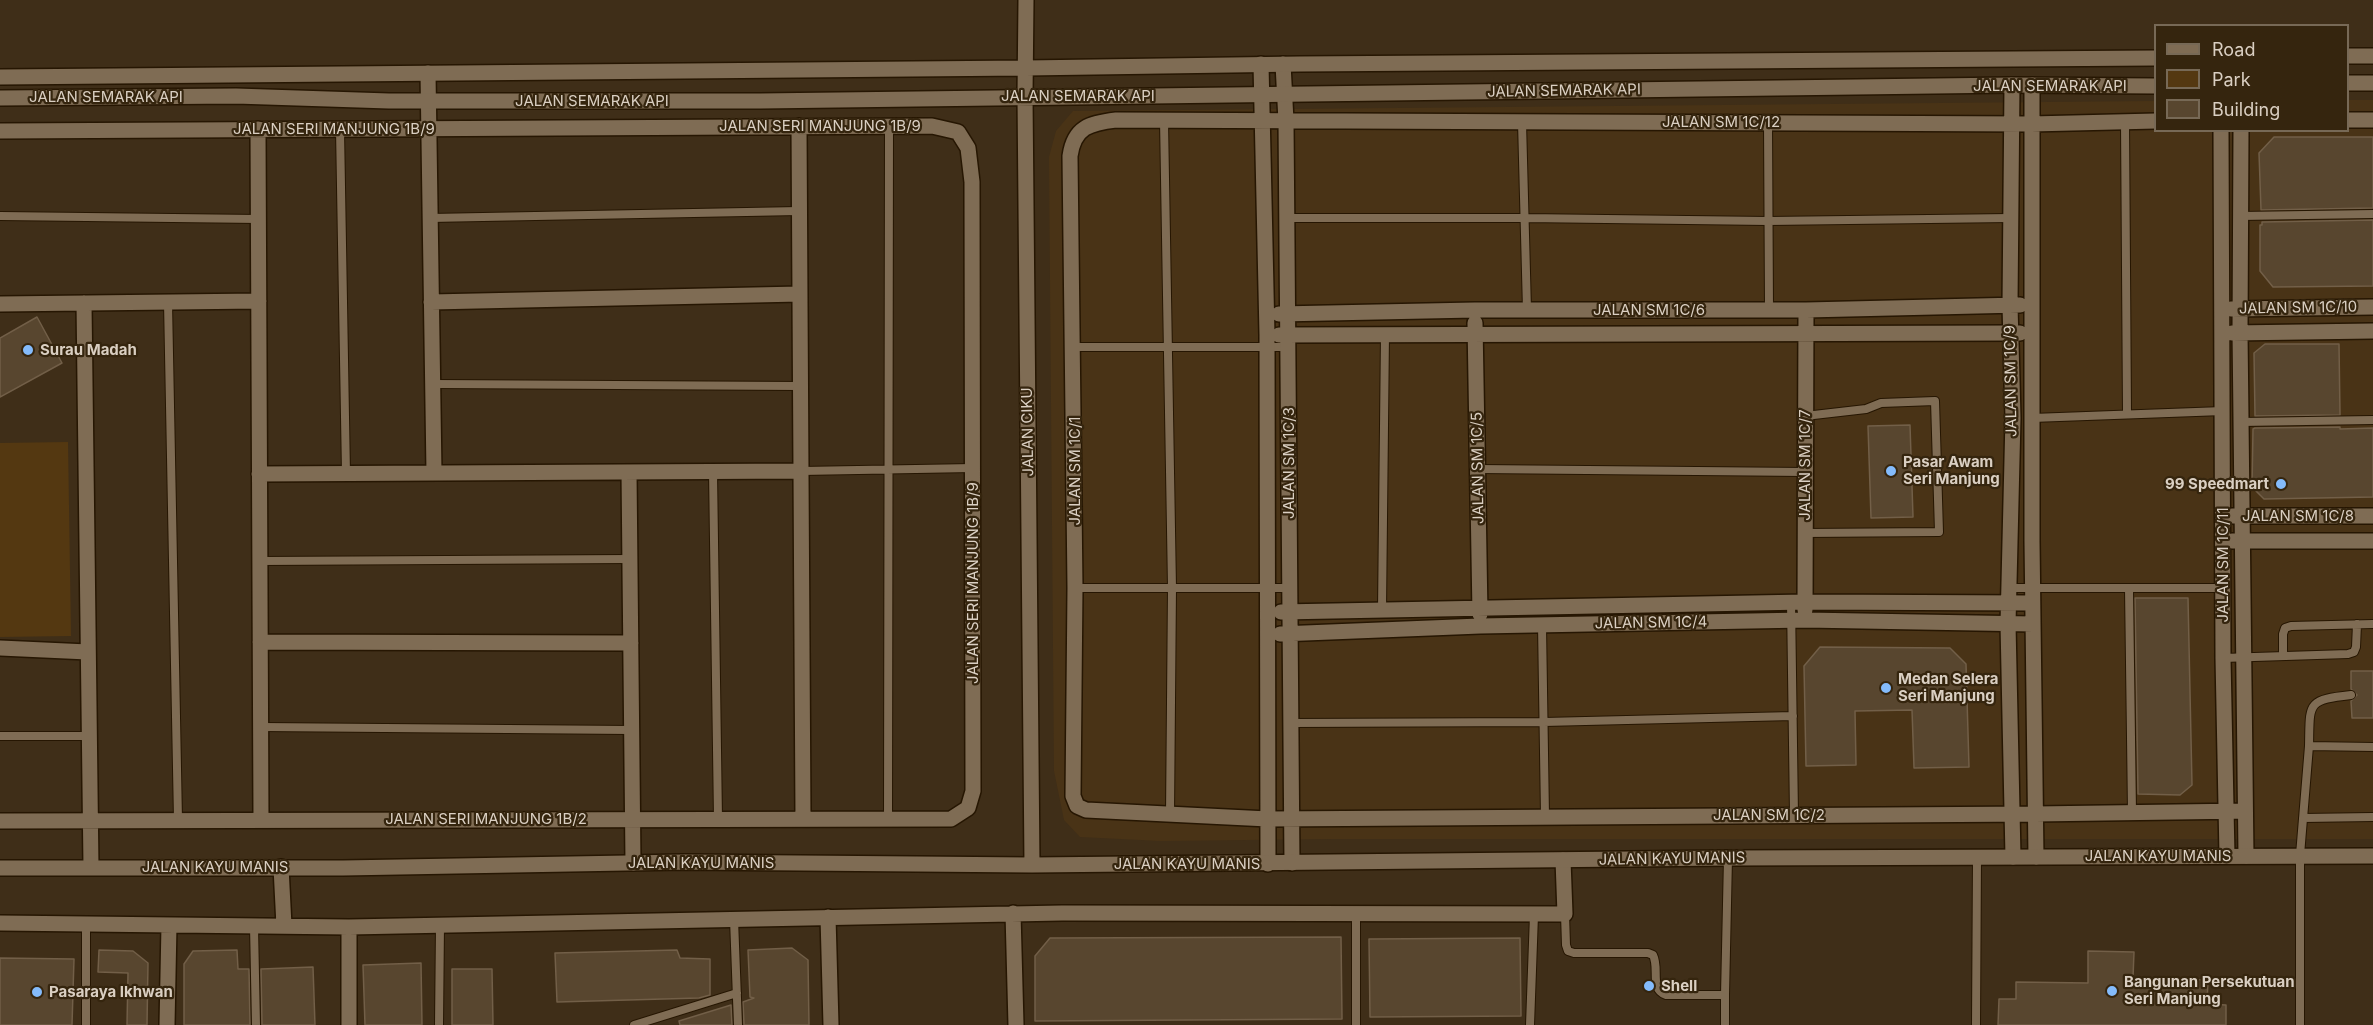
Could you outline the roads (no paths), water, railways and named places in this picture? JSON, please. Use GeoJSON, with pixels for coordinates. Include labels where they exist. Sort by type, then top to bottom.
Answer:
{"type":"FeatureCollection","features":[{"type":"Feature","properties":{"kind":"street","name":"JALAN CIKU"},"geometry":{"type":"LineString","coordinates":[[1026,0],[1032,865]]}},
{"type":"Feature","properties":{"kind":"street"},"geometry":{"type":"LineString","coordinates":[[2349,56],[2373,56]]}},
{"type":"Feature","properties":{"kind":"street","name":"JALAN SEMARAK API"},"geometry":{"type":"LineString","coordinates":[[0,77],[1261,64],[2154,58]]}},
{"type":"Feature","properties":{"kind":"street","name":"JALAN SM 1C/3"},"geometry":{"type":"LineString","coordinates":[[1261,64],[1267,341],[1268,864]]}},
{"type":"Feature","properties":{"kind":"street","name":"JALAN SM 1C/3"},"geometry":{"type":"LineString","coordinates":[[1283,64],[1286,95],[1292,863]]}},
{"type":"Feature","properties":{"kind":"street"},"geometry":{"type":"LineString","coordinates":[[428,73],[434,473]]}},
{"type":"Feature","properties":{"kind":"street"},"geometry":{"type":"LineString","coordinates":[[2349,83],[2373,83]]}},
{"type":"Feature","properties":{"kind":"street","name":"JALAN SEMARAK API"},"geometry":{"type":"LineString","coordinates":[[0,98],[236,96],[428,101],[760,101],[2012,85],[2154,86]]}},
{"type":"Feature","properties":{"kind":"street","name":"JALAN SM 1C/9"},"geometry":{"type":"LineString","coordinates":[[2012,85],[2010,305],[2013,418],[2008,624],[2013,857]]}},
{"type":"Feature","properties":{"kind":"street","name":"JALAN SM 1C/9"},"geometry":{"type":"LineString","coordinates":[[2032,85],[2032,596],[2036,857]]}},
{"type":"Feature","properties":{"kind":"street","name":"JALAN SM 1C/1"},"geometry":{"type":"LineString","coordinates":[[1286,121],[1116,120],[1093,123],[1081,130],[1072,143],[1070,156],[1076,588],[1073,796],[1077,806],[1086,810],[1268,819],[1292,817]]}},
{"type":"Feature","properties":{"kind":"street"},"geometry":{"type":"LineString","coordinates":[[2349,120],[2373,120]]}},
{"type":"Feature","properties":{"kind":"street","name":"JALAN SM 1C/12"},"geometry":{"type":"LineString","coordinates":[[1286,121],[2031,124],[2154,121]]}},
{"type":"Feature","properties":{"kind":"street"},"geometry":{"type":"LineString","coordinates":[[799,126],[803,818]]}},
{"type":"Feature","properties":{"kind":"street","name":"JALAN SERI MANJUNG 1B/9"},"geometry":{"type":"LineString","coordinates":[[0,131],[932,126],[958,132],[968,148],[972,182],[973,791],[968,808]]}},
{"type":"Feature","properties":{"kind":"street"},"geometry":{"type":"LineString","coordinates":[[258,129],[261,820]]}},
{"type":"Feature","properties":{"kind":"street","name":"JALAN SM 1C/11"},"geometry":{"type":"LineString","coordinates":[[2221,132],[2223,658],[2227,856]]}},
{"type":"Feature","properties":{"kind":"street","name":"JALAN SM 1C/11"},"geometry":{"type":"LineString","coordinates":[[2241,132],[2240,333],[2246,856]]}},
{"type":"Feature","properties":{"kind":"street"},"geometry":{"type":"LineString","coordinates":[[431,302],[800,294]]}},
{"type":"Feature","properties":{"kind":"street"},"geometry":{"type":"LineString","coordinates":[[0,304],[259,302]]}},
{"type":"Feature","properties":{"kind":"street"},"geometry":{"type":"LineString","coordinates":[[84,303],[91,867]]}},
{"type":"Feature","properties":{"kind":"street","name":"JALAN SM 1C/6"},"geometry":{"type":"LineString","coordinates":[[1266,314],[1475,310],[1806,310],[2032,306]]}},
{"type":"Feature","properties":{"kind":"street","name":"JALAN SM 1C/10"},"geometry":{"type":"LineString","coordinates":[[2222,309],[2373,307]]}},
{"type":"Feature","properties":{"kind":"street","name":"JALAN SM 1C/5"},"geometry":{"type":"LineString","coordinates":[[1475,310],[1480,626]]}},
{"type":"Feature","properties":{"kind":"street","name":"JALAN SM 1C/7"},"geometry":{"type":"LineString","coordinates":[[1798,620],[1805,534],[1806,310]]}},
{"type":"Feature","properties":{"kind":"street","name":"JALAN SM 1C/10"},"geometry":{"type":"LineString","coordinates":[[2222,333],[2373,331]]}},
{"type":"Feature","properties":{"kind":"street","name":"JALAN SM 1C/6"},"geometry":{"type":"LineString","coordinates":[[1267,341],[1385,334],[1476,333],[2032,334]]}},
{"type":"Feature","properties":{"kind":"street"},"geometry":{"type":"LineString","coordinates":[[259,474],[801,471]]}},
{"type":"Feature","properties":{"kind":"street"},"geometry":{"type":"LineString","coordinates":[[629,472],[633,863]]}},
{"type":"Feature","properties":{"kind":"street","name":"JALAN SM 1C/8"},"geometry":{"type":"LineString","coordinates":[[2223,516],[2373,516]]}},
{"type":"Feature","properties":{"kind":"street","name":"JALAN SM 1C/8"},"geometry":{"type":"LineString","coordinates":[[2223,541],[2373,541]]}},
{"type":"Feature","properties":{"kind":"street","name":"JALAN SM 1C/4"},"geometry":{"type":"LineString","coordinates":[[1269,612],[2032,596]]}},
{"type":"Feature","properties":{"kind":"street","name":"JALAN SM 1C/4"},"geometry":{"type":"LineString","coordinates":[[1269,634],[1480,626],[1798,620],[2033,624]]}},
{"type":"Feature","properties":{"kind":"street"},"geometry":{"type":"LineString","coordinates":[[260,642],[631,643]]}},
{"type":"Feature","properties":{"kind":"street"},"geometry":{"type":"LineString","coordinates":[[0,648],[88,652]]}},
{"type":"Feature","properties":{"kind":"street","name":"JALAN SERI MANJUNG 1B/2"},"geometry":{"type":"LineString","coordinates":[[0,821],[951,819],[968,808]]}},
{"type":"Feature","properties":{"kind":"street","name":"JALAN SM 1C/2"},"geometry":{"type":"LineString","coordinates":[[1292,817],[2245,811]]}},
{"type":"Feature","properties":{"kind":"street","name":"JALAN KAYU MANIS"},"geometry":{"type":"LineString","coordinates":[[0,867],[633,863],[1268,864],[1728,858],[2373,856]]}},
{"type":"Feature","properties":{"kind":"street"},"geometry":{"type":"LineString","coordinates":[[0,923],[349,927],[1014,913],[1565,914],[1563,860]]}},
{"type":"Feature","properties":{"kind":"street"},"geometry":{"type":"LineString","coordinates":[[281,867],[284,926]]}},
{"type":"Feature","properties":{"kind":"street"},"geometry":{"type":"LineString","coordinates":[[1014,913],[1016,1025]]}},
{"type":"Feature","properties":{"kind":"street"},"geometry":{"type":"LineString","coordinates":[[828,917],[831,1025]]}},
{"type":"Feature","properties":{"kind":"street"},"geometry":{"type":"LineString","coordinates":[[167,1025],[169,925]]}},
{"type":"Feature","properties":{"kind":"street"},"geometry":{"type":"LineString","coordinates":[[349,927],[349,1025]]}},
{"type":"Feature","properties":{"kind":"lane"},"geometry":{"type":"LineString","coordinates":[[1164,120],[1172,588],[1170,815]]}},
{"type":"Feature","properties":{"kind":"lane"},"geometry":{"type":"LineString","coordinates":[[1522,122],[1527,310]]}},
{"type":"Feature","properties":{"kind":"lane"},"geometry":{"type":"LineString","coordinates":[[1768,122],[1769,309]]}},
{"type":"Feature","properties":{"kind":"lane"},"geometry":{"type":"LineString","coordinates":[[2125,122],[2127,414]]}},
{"type":"Feature","properties":{"kind":"lane"},"geometry":{"type":"LineString","coordinates":[[888,818],[889,126]]}},
{"type":"Feature","properties":{"kind":"lane"},"geometry":{"type":"LineString","coordinates":[[340,129],[346,474]]}},
{"type":"Feature","properties":{"kind":"lane"},"geometry":{"type":"LineString","coordinates":[[430,218],[800,211]]}},
{"type":"Feature","properties":{"kind":"lane"},"geometry":{"type":"LineString","coordinates":[[2241,216],[2373,214]]}},
{"type":"Feature","properties":{"kind":"lane"},"geometry":{"type":"LineString","coordinates":[[0,216],[259,219]]}},
{"type":"Feature","properties":{"kind":"lane"},"geometry":{"type":"LineString","coordinates":[[1287,218],[1768,221],[2010,218]]}},
{"type":"Feature","properties":{"kind":"lane"},"geometry":{"type":"LineString","coordinates":[[168,302],[178,820]]}},
{"type":"Feature","properties":{"kind":"lane"},"geometry":{"type":"LineString","coordinates":[[1382,610],[1385,334]]}},
{"type":"Feature","properties":{"kind":"lane"},"geometry":{"type":"LineString","coordinates":[[1074,347],[1169,347],[1267,341]]}},
{"type":"Feature","properties":{"kind":"lane"},"geometry":{"type":"LineString","coordinates":[[433,384],[800,386]]}},
{"type":"Feature","properties":{"kind":"lane"},"geometry":{"type":"LineString","coordinates":[[1805,416],[1866,409],[1881,402],[1935,401],[1939,532],[1805,534]]}},
{"type":"Feature","properties":{"kind":"lane"},"geometry":{"type":"LineString","coordinates":[[2032,418],[2223,411]]}},
{"type":"Feature","properties":{"kind":"lane"},"geometry":{"type":"LineString","coordinates":[[2241,422],[2373,420]]}},
{"type":"Feature","properties":{"kind":"lane"},"geometry":{"type":"LineString","coordinates":[[801,471],[973,468]]}},
{"type":"Feature","properties":{"kind":"lane"},"geometry":{"type":"LineString","coordinates":[[1478,469],[1805,472]]}},
{"type":"Feature","properties":{"kind":"lane"},"geometry":{"type":"LineString","coordinates":[[713,471],[718,819]]}},
{"type":"Feature","properties":{"kind":"lane"},"geometry":{"type":"LineString","coordinates":[[260,561],[630,559]]}},
{"type":"Feature","properties":{"kind":"lane"},"geometry":{"type":"LineString","coordinates":[[1076,588],[1289,588]]}},
{"type":"Feature","properties":{"kind":"lane"},"geometry":{"type":"LineString","coordinates":[[2032,596],[2129,589],[2223,588]]}},
{"type":"Feature","properties":{"kind":"lane"},"geometry":{"type":"LineString","coordinates":[[2129,589],[2132,813]]}},
{"type":"Feature","properties":{"kind":"lane"},"geometry":{"type":"LineString","coordinates":[[1794,815],[1793,716],[1798,620]]}},
{"type":"Feature","properties":{"kind":"lane"},"geometry":{"type":"LineString","coordinates":[[2223,658],[2354,652],[2357,624]]}},
{"type":"Feature","properties":{"kind":"lane"},"geometry":{"type":"LineString","coordinates":[[2283,656],[2285,628],[2373,624]]}},
{"type":"Feature","properties":{"kind":"lane"},"geometry":{"type":"LineString","coordinates":[[1542,625],[1545,816]]}},
{"type":"Feature","properties":{"kind":"lane"},"geometry":{"type":"LineString","coordinates":[[2300,1025],[2300,855],[2310,717],[2314,704],[2319,699],[2351,695]]}},
{"type":"Feature","properties":{"kind":"lane"},"geometry":{"type":"LineString","coordinates":[[1291,723],[1544,722],[1793,716]]}},
{"type":"Feature","properties":{"kind":"lane"},"geometry":{"type":"LineString","coordinates":[[261,727],[632,730]]}},
{"type":"Feature","properties":{"kind":"lane"},"geometry":{"type":"LineString","coordinates":[[0,736],[89,736]]}},
{"type":"Feature","properties":{"kind":"lane"},"geometry":{"type":"LineString","coordinates":[[2309,746],[2373,747]]}},
{"type":"Feature","properties":{"kind":"lane"},"geometry":{"type":"LineString","coordinates":[[2303,818],[2373,817]]}},
{"type":"Feature","properties":{"kind":"lane"},"geometry":{"type":"LineString","coordinates":[[1976,1025],[1977,857]]}},
{"type":"Feature","properties":{"kind":"lane"},"geometry":{"type":"LineString","coordinates":[[1725,1025],[1728,858]]}},
{"type":"Feature","properties":{"kind":"lane"},"geometry":{"type":"LineString","coordinates":[[1356,913],[1356,1025]]}},
{"type":"Feature","properties":{"kind":"lane"},"geometry":{"type":"LineString","coordinates":[[1565,914],[1566,945],[1569,951],[1574,953],[1648,953],[1656,960],[1657,989],[1660,993],[1666,995],[1725,995]]}},
{"type":"Feature","properties":{"kind":"lane"},"geometry":{"type":"LineString","coordinates":[[1530,1025],[1534,915]]}},
{"type":"Feature","properties":{"kind":"lane"},"geometry":{"type":"LineString","coordinates":[[734,919],[738,1025]]}},
{"type":"Feature","properties":{"kind":"lane"},"geometry":{"type":"LineString","coordinates":[[86,924],[86,1025]]}},
{"type":"Feature","properties":{"kind":"lane"},"geometry":{"type":"LineString","coordinates":[[439,1025],[440,925]]}},
{"type":"Feature","properties":{"kind":"lane"},"geometry":{"type":"LineString","coordinates":[[254,926],[256,1025]]}},
{"type":"Feature","properties":{"kind":"lane"},"geometry":{"type":"LineString","coordinates":[[634,1025],[737,993]]}},
{"type":"Feature","properties":{"kind":"place","name":"Surau Madah"},"geometry":{"type":"Point","coordinates":[28,350]}},
{"type":"Feature","properties":{"kind":"place","name":"Pasar Awam Seri Manjung"},"geometry":{"type":"Point","coordinates":[1891,471]}},
{"type":"Feature","properties":{"kind":"place","name":"99 Speedmart"},"geometry":{"type":"Point","coordinates":[2281,484]}},
{"type":"Feature","properties":{"kind":"place","name":"Medan Selera Seri Manjung"},"geometry":{"type":"Point","coordinates":[1886,688]}},
{"type":"Feature","properties":{"kind":"place","name":"Shell"},"geometry":{"type":"Point","coordinates":[1649,986]}},
{"type":"Feature","properties":{"kind":"place","name":"Bangunan Persekutuan Seri Manjung"},"geometry":{"type":"Point","coordinates":[2112,991]}},
{"type":"Feature","properties":{"kind":"place","name":"Pasaraya Ikhwan"},"geometry":{"type":"Point","coordinates":[37,992]}}]}
